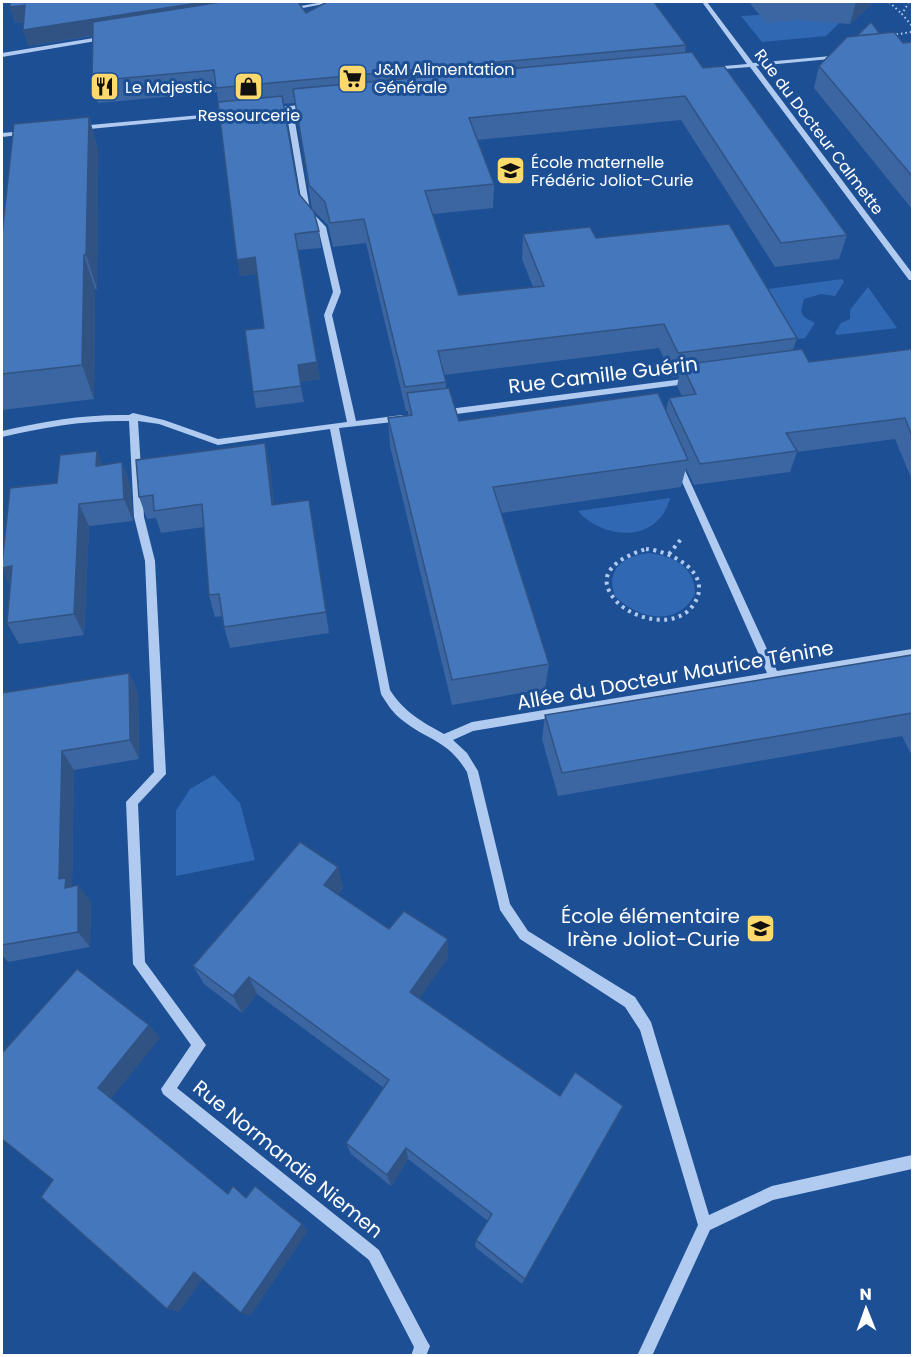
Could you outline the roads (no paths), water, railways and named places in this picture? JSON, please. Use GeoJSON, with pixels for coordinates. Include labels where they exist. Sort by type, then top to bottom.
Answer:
{"type":"FeatureCollection","features":[{"type":"Feature","properties":{"kind":"street"},"geometry":{"type":"LineString","coordinates":[[275,10],[331,2]]}},
{"type":"Feature","properties":{"kind":"street","name":"Rue du Docteur Calmette"},"geometry":{"type":"LineString","coordinates":[[704,2],[912,278]]}},
{"type":"Feature","properties":{"kind":"street"},"geometry":{"type":"LineString","coordinates":[[2,55],[113,36]]}},
{"type":"Feature","properties":{"kind":"street"},"geometry":{"type":"LineString","coordinates":[[709,69],[852,55]]}},
{"type":"Feature","properties":{"kind":"street"},"geometry":{"type":"LineString","coordinates":[[267,110],[313,106]]}},
{"type":"Feature","properties":{"kind":"street"},"geometry":{"type":"LineString","coordinates":[[289,108],[307,210],[322,227],[337,292],[328,315],[352,424]]}},
{"type":"Feature","properties":{"kind":"street"},"geometry":{"type":"LineString","coordinates":[[69,129],[243,113]]}},
{"type":"Feature","properties":{"kind":"street"},"geometry":{"type":"LineString","coordinates":[[2,135],[34,132]]}},
{"type":"Feature","properties":{"kind":"street","name":"Rue Camille Guérin"},"geometry":{"type":"LineString","coordinates":[[434,414],[702,379]]}},
{"type":"Feature","properties":{"kind":"street"},"geometry":{"type":"LineString","coordinates":[[643,387],[648,398]]}},
{"type":"Feature","properties":{"kind":"street"},"geometry":{"type":"LineString","coordinates":[[2,435],[98,419],[133,416],[154,420],[200,438],[218,442],[411,417]]}},
{"type":"Feature","properties":{"kind":"street","name":"Rue Normandie Niemen"},"geometry":{"type":"LineString","coordinates":[[133,416],[139,517],[150,561],[160,774],[132,802],[139,964],[199,1045],[168,1089],[374,1256],[422,1346],[418,1356]]}},
{"type":"Feature","properties":{"kind":"street"},"geometry":{"type":"LineString","coordinates":[[334,426],[385,691],[398,712],[408,721],[445,738],[460,750],[472,771],[504,906],[514,923],[524,935],[630,1002],[640,1015],[654,1053],[705,1225]]}},
{"type":"Feature","properties":{"kind":"street"},"geometry":{"type":"LineString","coordinates":[[672,452],[774,676]]}},
{"type":"Feature","properties":{"kind":"street","name":"Allée du Docteur Maurice Ténine"},"geometry":{"type":"LineString","coordinates":[[445,738],[471,727],[912,653]]}},
{"type":"Feature","properties":{"kind":"street"},"geometry":{"type":"LineString","coordinates":[[644,1356],[705,1225],[772,1193],[912,1162]]}},
{"type":"Feature","properties":{"kind":"place","name":"J&M Alimentation Générale"},"geometry":{"type":"Point","coordinates":[353,78]}},
{"type":"Feature","properties":{"kind":"place","name":"Le Majestic"},"geometry":{"type":"Point","coordinates":[104,87]}},
{"type":"Feature","properties":{"kind":"place","name":"Ressourcerie"},"geometry":{"type":"Point","coordinates":[249,87]}},
{"type":"Feature","properties":{"kind":"place","name":"École maternelle Frédéric Joliot-Curie"},"geometry":{"type":"Point","coordinates":[510,171]}},
{"type":"Feature","properties":{"kind":"place","name":"École élémentaire Irène Joliot-Curie"},"geometry":{"type":"Point","coordinates":[761,928]}}]}
